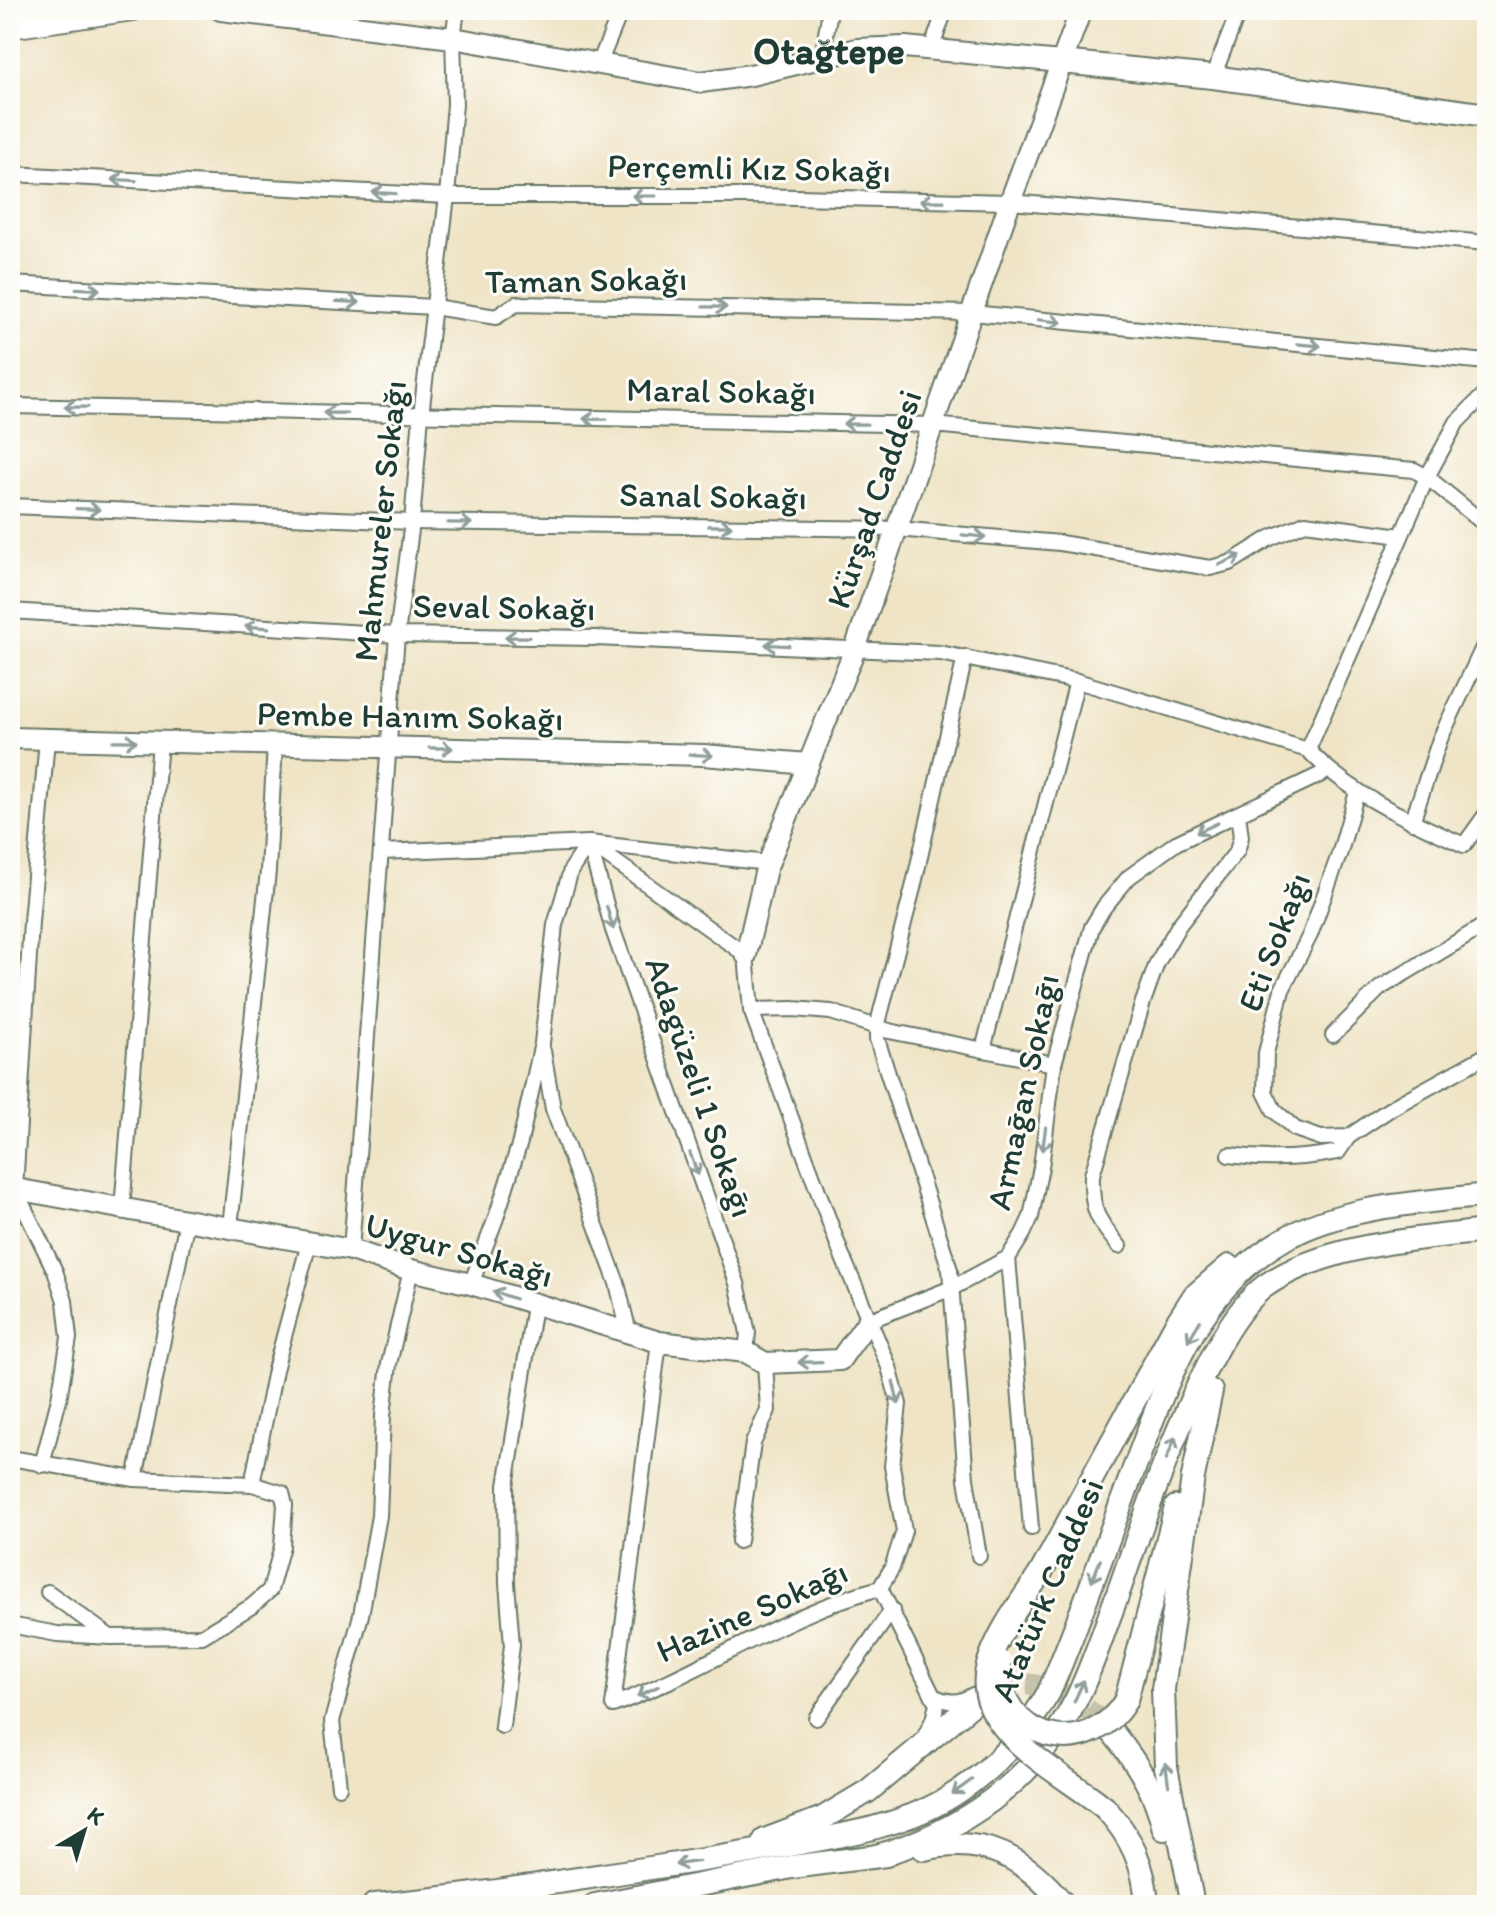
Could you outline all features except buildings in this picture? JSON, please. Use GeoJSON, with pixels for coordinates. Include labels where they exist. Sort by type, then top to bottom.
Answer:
{"type":"FeatureCollection","features":[{"type":"Feature","properties":{"kind":"main road"},"geometry":{"type":"LineString","coordinates":[[1061,62],[1213,77],[1487,115]]}},
{"type":"Feature","properties":{"kind":"main road","name":"Atatürk Caddesi"},"geometry":{"type":"LineString","coordinates":[[374,1905],[496,1891],[731,1856],[865,1830],[921,1811],[964,1786],[994,1762],[1023,1732],[1054,1679],[1179,1357],[1213,1300],[1263,1252],[1324,1221],[1400,1206],[1487,1195]]}},
{"type":"Feature","properties":{"kind":"main road"},"geometry":{"type":"LineString","coordinates":[[873,1857],[934,1836],[989,1803],[1026,1770],[1051,1739],[1083,1685],[1181,1423],[1209,1362],[1238,1316],[1263,1288],[1292,1271],[1330,1256],[1406,1240],[1487,1231]]}},
{"type":"Feature","properties":{"kind":"main road"},"geometry":{"type":"LineString","coordinates":[[1238,1316],[1231,1343],[1195,1436],[1126,1700],[1107,1724],[1094,1731],[1069,1737],[1046,1735],[1035,1730],[1019,1719],[1008,1705],[999,1676],[1000,1660],[1040,1574],[1194,1296],[1235,1261],[1263,1252]]}},
{"type":"Feature","properties":{"kind":"main road"},"geometry":{"type":"LineString","coordinates":[[1193,1905],[1166,1767],[1163,1689],[1193,1477],[1211,1391]]}},
{"type":"Feature","properties":{"kind":"main road"},"geometry":{"type":"LineString","coordinates":[[1040,1574],[1010,1620],[991,1658],[987,1698],[995,1718],[1012,1736],[1105,1808],[1118,1822],[1136,1852],[1145,1883],[1147,1905]]}},
{"type":"Feature","properties":{"kind":"main road"},"geometry":{"type":"LineString","coordinates":[[731,1856],[839,1810],[868,1791],[991,1688]]}},
{"type":"Feature","properties":{"kind":"main road"},"geometry":{"type":"LineString","coordinates":[[1113,1733],[1150,1785],[1160,1810],[1180,1905]]}},
{"type":"Feature","properties":{"kind":"main road"},"geometry":{"type":"LineString","coordinates":[[595,1905],[792,1867],[953,1844],[975,1845],[999,1852],[1029,1868],[1064,1905]]}},
{"type":"Feature","properties":{"kind":"street"},"geometry":{"type":"LineString","coordinates":[[10,28],[133,10]]}},
{"type":"Feature","properties":{"kind":"street"},"geometry":{"type":"LineString","coordinates":[[221,10],[453,38],[701,82],[751,75],[857,49],[905,47],[1061,62]]}},
{"type":"Feature","properties":{"kind":"street","name":"Mahmureler Sokağı"},"geometry":{"type":"LineString","coordinates":[[351,1250],[397,635],[447,196],[455,104],[453,38],[457,10]]}},
{"type":"Feature","properties":{"kind":"street"},"geometry":{"type":"LineString","coordinates":[[599,64],[621,10]]}},
{"type":"Feature","properties":{"kind":"street"},"geometry":{"type":"LineString","coordinates":[[822,58],[830,10]]}},
{"type":"Feature","properties":{"kind":"street"},"geometry":{"type":"LineString","coordinates":[[931,50],[945,10]]}},
{"type":"Feature","properties":{"kind":"street","name":"Kürşad Caddesi"},"geometry":{"type":"LineString","coordinates":[[746,955],[768,863],[855,649],[1010,202],[1081,10]]}},
{"type":"Feature","properties":{"kind":"street"},"geometry":{"type":"LineString","coordinates":[[1213,77],[1239,10]]}},
{"type":"Feature","properties":{"kind":"street","name":"Perçemli Kız Sokağı"},"geometry":{"type":"LineString","coordinates":[[10,174],[447,196],[732,196],[1010,202],[1487,243]]}},
{"type":"Feature","properties":{"kind":"street","name":"Taman Sokağı"},"geometry":{"type":"LineString","coordinates":[[10,284],[434,307],[496,317],[516,304],[972,313],[1487,362]]}},
{"type":"Feature","properties":{"kind":"street"},"geometry":{"type":"LineString","coordinates":[[1487,392],[1457,422],[1427,477],[1308,750],[1328,771],[1357,792],[1412,822],[1464,845],[1487,813]]}},
{"type":"Feature","properties":{"kind":"street","name":"Maral Sokağı"},"geometry":{"type":"LineString","coordinates":[[10,406],[933,425],[1414,470],[1427,477]]}},
{"type":"Feature","properties":{"kind":"street"},"geometry":{"type":"LineString","coordinates":[[1427,477],[1487,526]]}},
{"type":"Feature","properties":{"kind":"street","name":"Sanal Sokağı"},"geometry":{"type":"LineString","coordinates":[[10,506],[412,522],[897,529],[1060,543],[1210,568],[1230,563],[1270,538],[1305,523],[1401,536]]}},
{"type":"Feature","properties":{"kind":"street","name":"Seval Sokağı"},"geometry":{"type":"LineString","coordinates":[[10,611],[397,635],[596,638],[940,653],[1077,681],[1308,750]]}},
{"type":"Feature","properties":{"kind":"street"},"geometry":{"type":"LineString","coordinates":[[1412,822],[1440,739],[1487,639]]}},
{"type":"Feature","properties":{"kind":"street"},"geometry":{"type":"LineString","coordinates":[[965,657],[913,888],[877,1027],[877,1039],[950,1270],[966,1479],[979,1556]]}},
{"type":"Feature","properties":{"kind":"street"},"geometry":{"type":"LineString","coordinates":[[983,1050],[1077,681]]}},
{"type":"Feature","properties":{"kind":"street","name":"Pembe Hanım Sokağı"},"geometry":{"type":"LineString","coordinates":[[10,738],[704,755],[808,764]]}},
{"type":"Feature","properties":{"kind":"street"},"geometry":{"type":"LineString","coordinates":[[42,1465],[59,1399],[69,1338],[65,1301],[55,1271],[13,1188],[47,739]]}},
{"type":"Feature","properties":{"kind":"street"},"geometry":{"type":"LineString","coordinates":[[122,1209],[160,742]]}},
{"type":"Feature","properties":{"kind":"street"},"geometry":{"type":"LineString","coordinates":[[230,1227],[268,871],[275,744]]}},
{"type":"Feature","properties":{"kind":"street","name":"Armaḡan Sokaḡı"},"geometry":{"type":"LineString","coordinates":[[868,1321],[952,1288],[1008,1258],[1031,1217],[1054,1064],[1092,927],[1129,877],[1176,843],[1328,771]]}},
{"type":"Feature","properties":{"kind":"street","name":"Eti Sokağı"},"geometry":{"type":"LineString","coordinates":[[1348,1137],[1321,1138],[1295,1129],[1274,1110],[1265,1092],[1266,1053],[1282,990],[1310,935],[1340,852],[1357,792]]}},
{"type":"Feature","properties":{"kind":"street"},"geometry":{"type":"LineString","coordinates":[[1119,1246],[1097,1219],[1092,1175],[1157,963],[1179,925],[1237,851],[1241,837],[1238,814]]}},
{"type":"Feature","properties":{"kind":"street"},"geometry":{"type":"LineString","coordinates":[[589,843],[746,955]]}},
{"type":"Feature","properties":{"kind":"street"},"geometry":{"type":"LineString","coordinates":[[471,1284],[520,1142],[542,1043],[555,925],[571,870],[589,843]]}},
{"type":"Feature","properties":{"kind":"street"},"geometry":{"type":"LineString","coordinates":[[382,852],[589,843],[768,863]]}},
{"type":"Feature","properties":{"kind":"street","name":"Adagüzeli 1 Sokaḡı"},"geometry":{"type":"LineString","coordinates":[[589,843],[613,930],[737,1283],[748,1333],[746,1352]]}},
{"type":"Feature","properties":{"kind":"street"},"geometry":{"type":"LineString","coordinates":[[1333,1035],[1380,988],[1487,924]]}},
{"type":"Feature","properties":{"kind":"street","name":"Hazine Sokaḡı"},"geometry":{"type":"LineString","coordinates":[[659,1342],[613,1705],[642,1694],[759,1636],[851,1596],[880,1588],[892,1568],[904,1531],[892,1466],[899,1404],[889,1367],[868,1321],[751,1010],[746,955]]}},
{"type":"Feature","properties":{"kind":"street"},"geometry":{"type":"LineString","coordinates":[[751,1010],[831,1012],[877,1027],[1054,1064]]}},
{"type":"Feature","properties":{"kind":"street"},"geometry":{"type":"LineString","coordinates":[[542,1043],[553,1109],[617,1283],[629,1333]]}},
{"type":"Feature","properties":{"kind":"street"},"geometry":{"type":"LineString","coordinates":[[1229,1155],[1250,1158],[1320,1156],[1338,1152],[1348,1137],[1393,1107],[1487,1055]]}},
{"type":"Feature","properties":{"kind":"street","name":"Uygur Sokağı"},"geometry":{"type":"LineString","coordinates":[[13,1188],[351,1250],[659,1342],[746,1352],[765,1363]]}},
{"type":"Feature","properties":{"kind":"street"},"geometry":{"type":"LineString","coordinates":[[135,1479],[187,1220]]}},
{"type":"Feature","properties":{"kind":"street"},"geometry":{"type":"LineString","coordinates":[[252,1484],[275,1370],[309,1243]]}},
{"type":"Feature","properties":{"kind":"street"},"geometry":{"type":"LineString","coordinates":[[1008,1258],[1031,1528]]}},
{"type":"Feature","properties":{"kind":"street"},"geometry":{"type":"LineString","coordinates":[[339,1787],[332,1721],[361,1615],[379,1516],[383,1416],[389,1364],[411,1270]]}},
{"type":"Feature","properties":{"kind":"street"},"geometry":{"type":"LineString","coordinates":[[502,1726],[512,1645],[507,1583],[506,1486],[534,1305]]}},
{"type":"Feature","properties":{"kind":"street"},"geometry":{"type":"LineString","coordinates":[[739,1541],[753,1443],[768,1410],[765,1363],[840,1360],[868,1321]]}},
{"type":"Feature","properties":{"kind":"street"},"geometry":{"type":"LineString","coordinates":[[10,1458],[135,1479],[252,1484],[282,1493],[285,1505],[282,1546],[270,1590],[252,1606],[202,1636],[57,1634],[10,1625]]}},
{"type":"Feature","properties":{"kind":"street"},"geometry":{"type":"LineString","coordinates":[[880,1588],[937,1704],[919,1748]]}},
{"type":"Feature","properties":{"kind":"street"},"geometry":{"type":"LineString","coordinates":[[48,1592],[111,1637]]}},
{"type":"Feature","properties":{"kind":"street"},"geometry":{"type":"LineString","coordinates":[[816,1718],[892,1610]]}},
{"type":"Feature","properties":{"kind":"street"},"geometry":{"type":"LineString","coordinates":[[933,1696],[958,1703],[991,1688]]}},
{"type":"Feature","properties":{"kind":"tunnel"},"geometry":{"type":"LineString","coordinates":[[994,1686],[1028,1684],[1060,1693],[1088,1710],[1113,1733]]}},
{"type":"Feature","properties":{"kind":"district","name":"Otağtepe"},"geometry":{"type":"Point","coordinates":[829,51]}}]}
